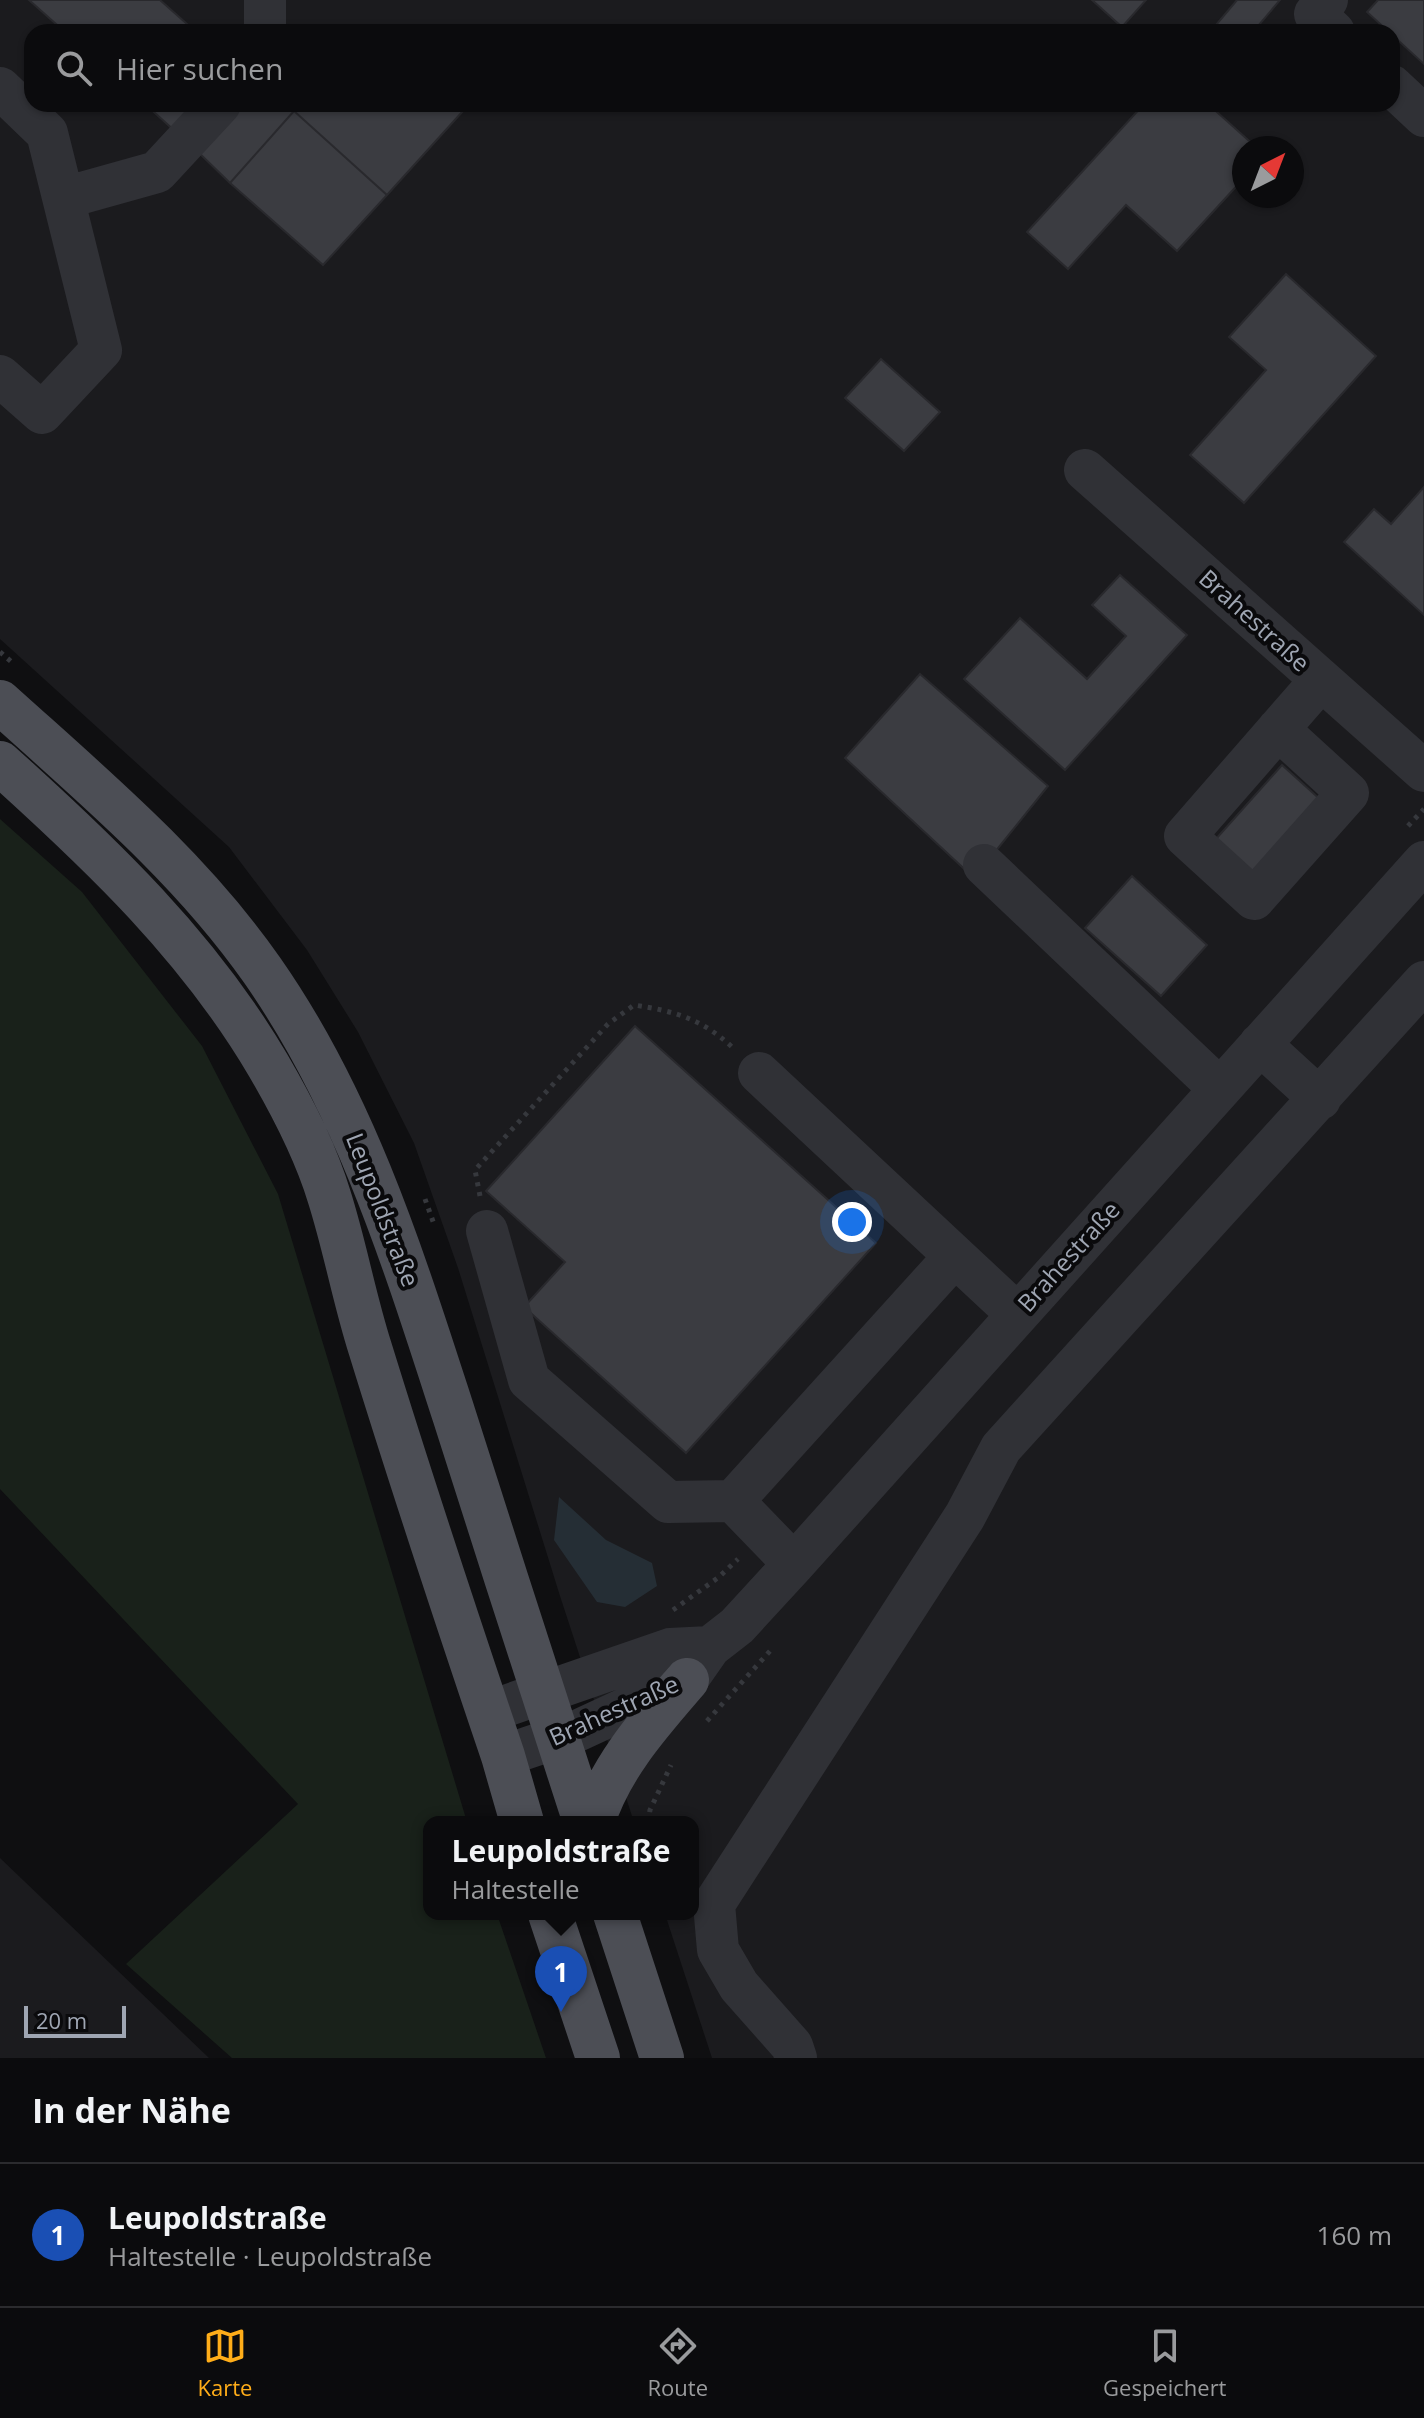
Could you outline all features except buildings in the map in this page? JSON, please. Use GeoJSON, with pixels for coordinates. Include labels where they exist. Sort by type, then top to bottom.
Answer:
{"type":"FeatureCollection","features":[{"type":"Feature","properties":{"kind":"main road","name":"Leupoldstraße"},"geometry":{"type":"LineString","coordinates":[[0,702],[117,808],[196,886],[263,971],[321,1066],[367,1162],[403,1259],[583,1816]]}},
{"type":"Feature","properties":{"kind":"main road","name":"Leupoldstraße"},"geometry":{"type":"LineString","coordinates":[[0,763],[119,873],[191,953],[268,1065],[306,1137],[329,1195],[364,1330],[520,1816]]}},
{"type":"Feature","properties":{"kind":"main road"},"geometry":{"type":"LineString","coordinates":[[595,1816],[617,1770],[699,1663]]}},
{"type":"Feature","properties":{"kind":"main road"},"geometry":{"type":"LineString","coordinates":[[552,1920],[598,2058]]}},
{"type":"Feature","properties":{"kind":"main road"},"geometry":{"type":"LineString","coordinates":[[617,1920],[662,2058]]}},
{"type":"Feature","properties":{"kind":"street"},"geometry":{"type":"LineString","coordinates":[[265,0],[265,24]]}},
{"type":"Feature","properties":{"kind":"street"},"geometry":{"type":"LineString","coordinates":[[1326,24],[1315,14],[1327,0]]}},
{"type":"Feature","properties":{"kind":"street"},"geometry":{"type":"LineString","coordinates":[[0,88],[24,111]]}},
{"type":"Feature","properties":{"kind":"street"},"geometry":{"type":"LineString","coordinates":[[1400,94],[1424,116]]}},
{"type":"Feature","properties":{"kind":"street"},"geometry":{"type":"LineString","coordinates":[[0,376],[42,413],[101,350],[47,133],[25,112]]}},
{"type":"Feature","properties":{"kind":"street"},"geometry":{"type":"LineString","coordinates":[[64,198],[157,172],[213,112]]}},
{"type":"Feature","properties":{"kind":"street","name":"Brahestraße"},"geometry":{"type":"LineString","coordinates":[[1085,470],[1424,771]]}},
{"type":"Feature","properties":{"kind":"street"},"geometry":{"type":"LineString","coordinates":[[1278,729],[1321,680]]}},
{"type":"Feature","properties":{"kind":"street","name":"Brahestraße"},"geometry":{"type":"LineString","coordinates":[[503,1756],[557,1738],[699,1663],[794,1564],[1424,862]]}},
{"type":"Feature","properties":{"kind":"street"},"geometry":{"type":"LineString","coordinates":[[984,865],[1220,1089]]}},
{"type":"Feature","properties":{"kind":"street"},"geometry":{"type":"LineString","coordinates":[[796,2058],[792,2046],[739,1986],[718,1950],[714,1904],[965,1516],[1001,1448],[1424,982]]}},
{"type":"Feature","properties":{"kind":"street"},"geometry":{"type":"LineString","coordinates":[[1260,1044],[1320,1099]]}},
{"type":"Feature","properties":{"kind":"street"},"geometry":{"type":"LineString","coordinates":[[759,1073],[1017,1314]]}},
{"type":"Feature","properties":{"kind":"street"},"geometry":{"type":"LineString","coordinates":[[487,1231],[529,1380],[668,1502],[733,1501],[794,1564]]}},
{"type":"Feature","properties":{"kind":"street"},"geometry":{"type":"LineString","coordinates":[[733,1501],[955,1256]]}},
{"type":"Feature","properties":{"kind":"street","name":"Brahestraße"},"geometry":{"type":"LineString","coordinates":[[488,1712],[670,1649],[699,1663]]}},
{"type":"Feature","properties":{"kind":"path"},"geometry":{"type":"LineString","coordinates":[[487,1231],[475,1170],[608,1024],[634,1005],[676,1012],[709,1029],[759,1073]]}},
{"type":"Feature","properties":{"kind":"shaded area"},"geometry":{"type":"Polygon","coordinates":[[[0,0],[1424,0],[1424,2058],[712,2058],[667,1920],[699,1920],[699,1816],[632,1816],[458,1268],[414,1143],[358,1032],[307,950],[229,847],[0,639],[0,0]]]}},
{"type":"Feature","properties":{"kind":"shaded area"},"geometry":{"type":"Polygon","coordinates":[[[0,819],[82,892],[202,1046],[278,1194],[465,1816],[423,1816],[423,1920],[499,1920],[546,2058],[232,2058],[126,1964],[298,1804],[0,1489],[0,819]]]}},
{"type":"Feature","properties":{"kind":"shaded area"},"geometry":{"type":"Polygon","coordinates":[[[559,1497],[606,1540],[652,1563],[657,1586],[625,1607],[597,1602],[554,1540],[559,1497]]]}},
{"type":"Feature","properties":{"kind":"shaded area"},"geometry":{"type":"Polygon","coordinates":[[[0,1858],[209,2058],[0,2058],[0,1858]]]}},
{"type":"Feature","properties":{"kind":"place","name":"Leupoldstraße"},"geometry":{"type":"Point","coordinates":[561,2012]}}]}
